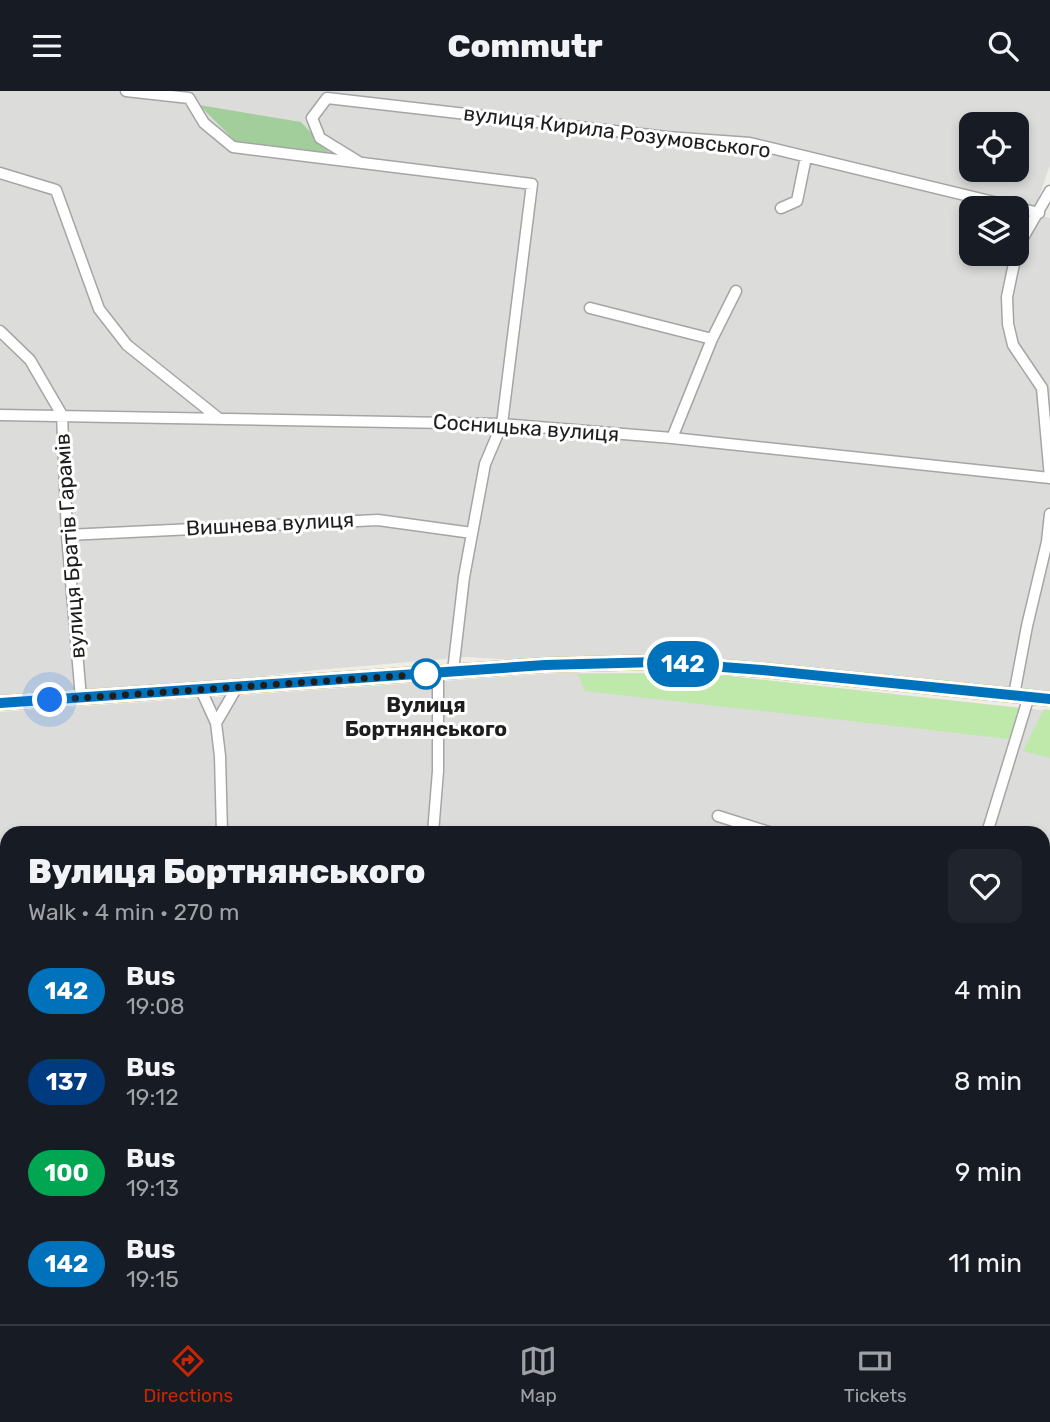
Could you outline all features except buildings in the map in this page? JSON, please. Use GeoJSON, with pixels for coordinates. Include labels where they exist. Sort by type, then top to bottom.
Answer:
{"type":"FeatureCollection","features":[{"type":"Feature","properties":{"kind":"main road"},"geometry":{"type":"LineString","coordinates":[[0,703],[545,665],[657,662],[1050,699]]}},
{"type":"Feature","properties":{"kind":"street","name":"вулиця Кирила Розумовського"},"geometry":{"type":"LineString","coordinates":[[126,91],[189,97],[204,123],[233,147],[532,184],[502,424]]}},
{"type":"Feature","properties":{"kind":"street","name":"вулиця Кирила Розумовського"},"geometry":{"type":"LineString","coordinates":[[364,165],[320,138],[312,118],[327,99],[667,137],[750,143],[1039,213]]}},
{"type":"Feature","properties":{"kind":"street"},"geometry":{"type":"LineString","coordinates":[[781,208],[797,201],[806,157]]}},
{"type":"Feature","properties":{"kind":"street"},"geometry":{"type":"LineString","coordinates":[[0,173],[56,190],[99,309],[127,345],[218,417]]}},
{"type":"Feature","properties":{"kind":"street"},"geometry":{"type":"LineString","coordinates":[[1029,227],[1050,191]]}},
{"type":"Feature","properties":{"kind":"street"},"geometry":{"type":"LineString","coordinates":[[1013,266],[1007,297],[1008,324],[1013,345],[1042,388],[1050,478]]}},
{"type":"Feature","properties":{"kind":"street"},"geometry":{"type":"LineString","coordinates":[[672,438],[712,339],[736,291]]}},
{"type":"Feature","properties":{"kind":"street"},"geometry":{"type":"LineString","coordinates":[[590,308],[712,339]]}},
{"type":"Feature","properties":{"kind":"street","name":"вулиця Братів Гарамів"},"geometry":{"type":"LineString","coordinates":[[0,331],[30,360],[62,415],[66,535],[81,698]]}},
{"type":"Feature","properties":{"kind":"street","name":"Сосницька вулиця"},"geometry":{"type":"LineString","coordinates":[[0,415],[502,424],[672,438],[1050,478]]}},
{"type":"Feature","properties":{"kind":"street"},"geometry":{"type":"LineString","coordinates":[[453,671],[472,533],[485,464],[502,424]]}},
{"type":"Feature","properties":{"kind":"street"},"geometry":{"type":"LineString","coordinates":[[1014,695],[1047,542],[1050,514]]}},
{"type":"Feature","properties":{"kind":"street","name":"Вишнева вулиця"},"geometry":{"type":"LineString","coordinates":[[66,535],[378,520],[472,533]]}},
{"type":"Feature","properties":{"kind":"street"},"geometry":{"type":"LineString","coordinates":[[434,826],[438,771],[438,672]]}},
{"type":"Feature","properties":{"kind":"street"},"geometry":{"type":"LineString","coordinates":[[216,723],[237,687]]}},
{"type":"Feature","properties":{"kind":"street"},"geometry":{"type":"LineString","coordinates":[[201,690],[216,723],[220,756],[222,826]]}},
{"type":"Feature","properties":{"kind":"street"},"geometry":{"type":"LineString","coordinates":[[990,826],[1029,696]]}},
{"type":"Feature","properties":{"kind":"street"},"geometry":{"type":"LineString","coordinates":[[718,816],[750,826]]}},
{"type":"Feature","properties":{"kind":"shaded area"},"geometry":{"type":"Polygon","coordinates":[[[0,91],[1050,91],[1050,165],[1033,214],[1050,218],[1050,694],[468,657],[317,670],[69,699],[0,702],[0,91]],[[200,106],[236,142],[329,152],[200,106]]]}},
{"type":"Feature","properties":{"kind":"shaded area"},"geometry":{"type":"Polygon","coordinates":[[[560,673],[700,673],[1050,711],[1050,826],[0,826],[0,712],[560,673]]]}},
{"type":"Feature","properties":{"kind":"green space"},"geometry":{"type":"Polygon","coordinates":[[[199,105],[301,122],[330,153],[236,142],[199,105]]]}},
{"type":"Feature","properties":{"kind":"green space"},"geometry":{"type":"Polygon","coordinates":[[[700,673],[1019,708],[1009,739],[585,691],[578,674],[700,673]]]}},
{"type":"Feature","properties":{"kind":"green space"},"geometry":{"type":"Polygon","coordinates":[[[1044,709],[1050,710],[1050,758],[1023,751],[1044,709]]]}},
{"type":"Feature","properties":{"kind":"bus line","name":"142"},"geometry":{"type":"LineString","coordinates":[[0,703],[545,665],[657,662],[1050,699]]}},
{"type":"Feature","properties":{"kind":"place","name":"Вулиця Бортнянського"},"geometry":{"type":"Point","coordinates":[426,674]}},
{"type":"Feature","properties":{"kind":"route"},"geometry":{"type":"LineString","coordinates":[[50,700],[426,674]]}}]}
